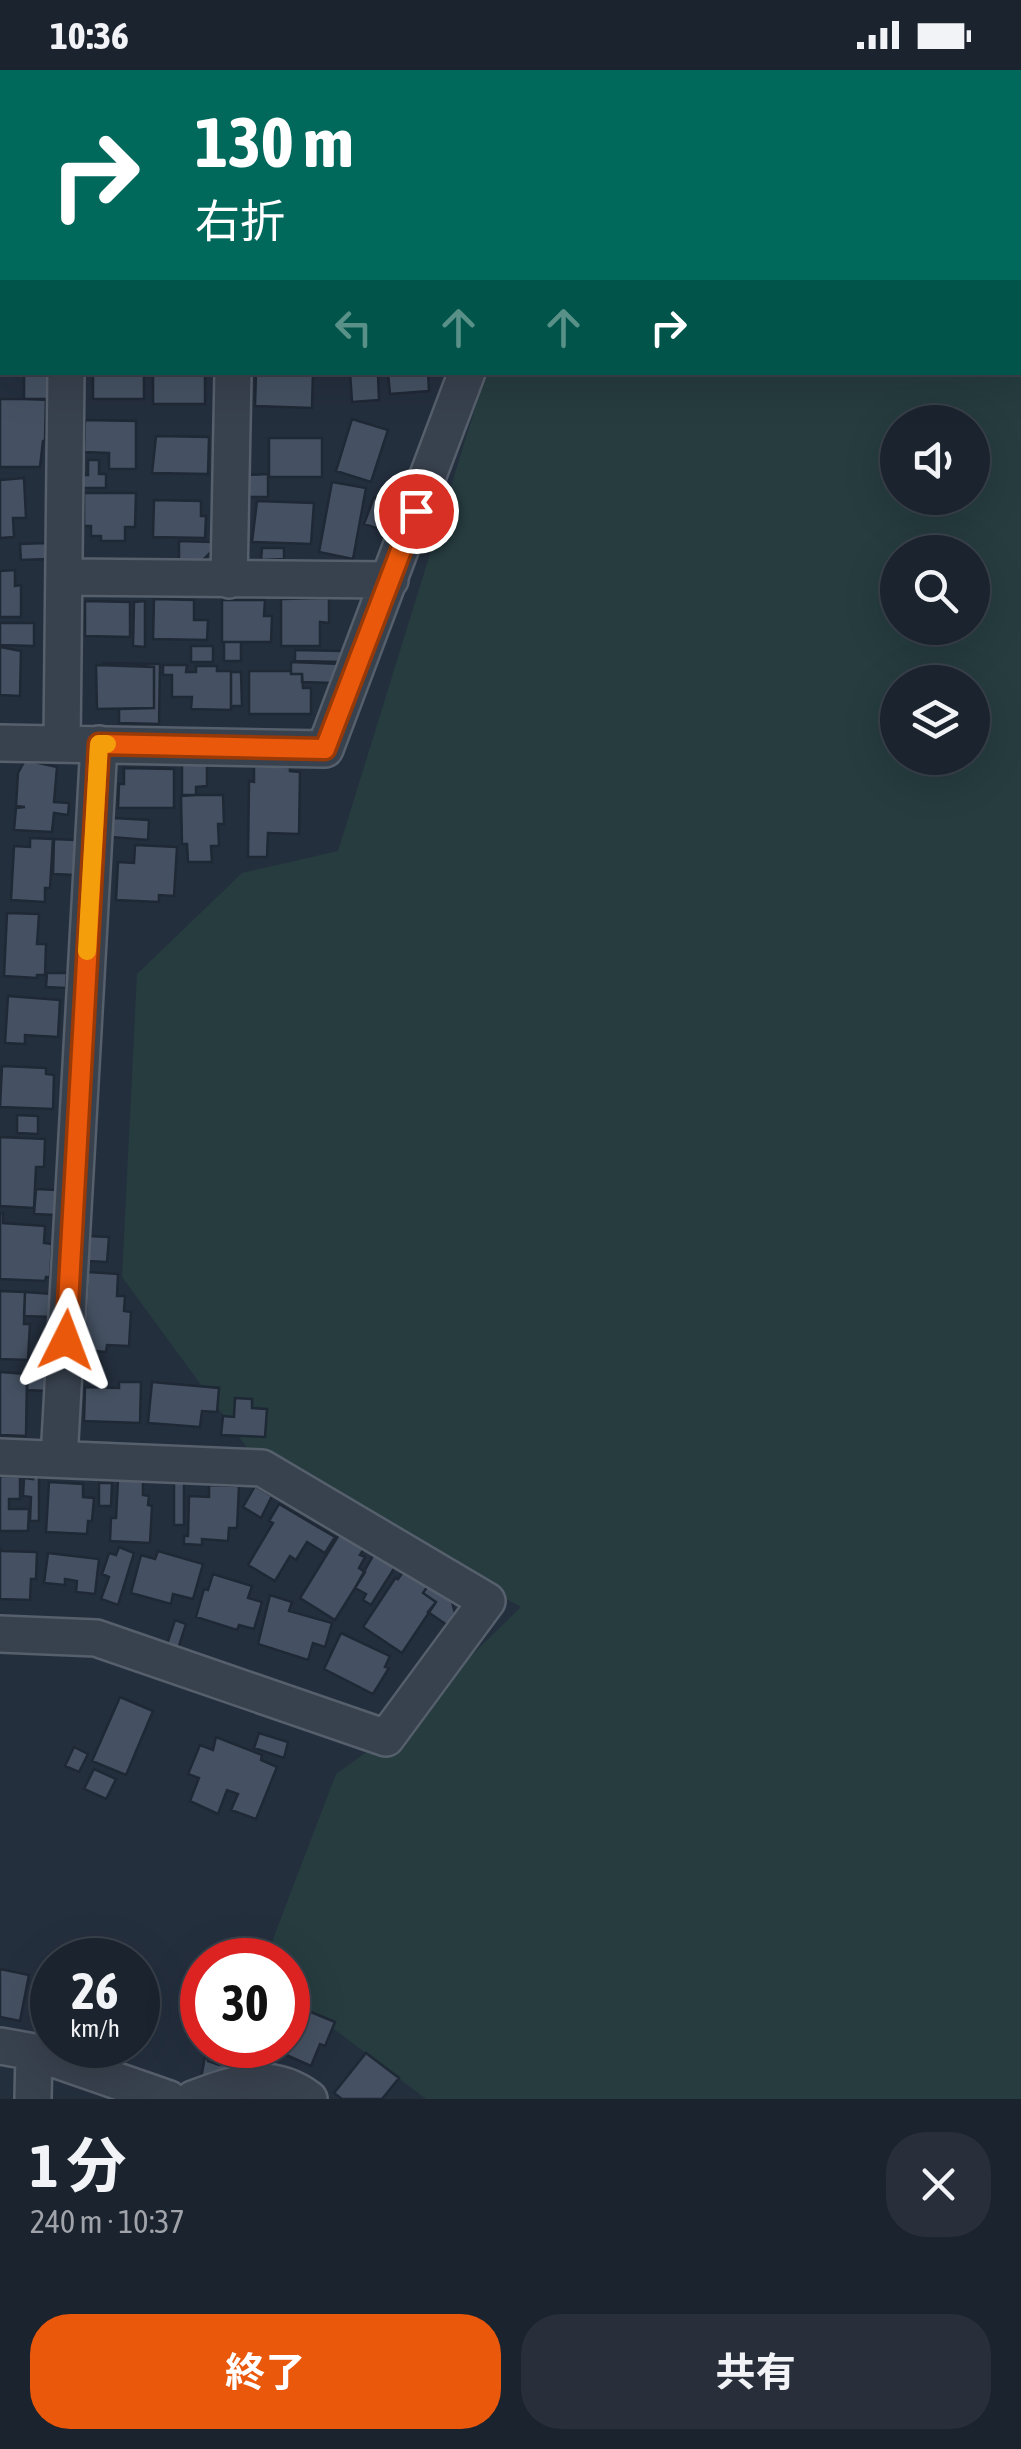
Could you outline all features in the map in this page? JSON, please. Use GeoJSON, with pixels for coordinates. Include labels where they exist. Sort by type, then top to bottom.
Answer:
{"type":"FeatureCollection","features":[{"type":"Feature","properties":{"kind":"street"},"geometry":{"type":"LineString","coordinates":[[62,744],[66,375]]}},
{"type":"Feature","properties":{"kind":"street"},"geometry":{"type":"LineString","coordinates":[[229,580],[233,375]]}},
{"type":"Feature","properties":{"kind":"street"},"geometry":{"type":"LineString","coordinates":[[0,743],[325,749],[466,375]]}},
{"type":"Feature","properties":{"kind":"street"},"geometry":{"type":"LineString","coordinates":[[65,576],[390,580]]}},
{"type":"Feature","properties":{"kind":"street"},"geometry":{"type":"LineString","coordinates":[[59,1459],[99,744]]}},
{"type":"Feature","properties":{"kind":"street"},"geometry":{"type":"LineString","coordinates":[[0,1457],[262,1468],[487,1601],[386,1738],[96,1638],[0,1634]]}},
{"type":"Feature","properties":{"kind":"street"},"geometry":{"type":"LineString","coordinates":[[17,2049],[32,2099]]}},
{"type":"Feature","properties":{"kind":"street"},"geometry":{"type":"LineString","coordinates":[[17,2049],[169,2099]]}},
{"type":"Feature","properties":{"kind":"street"},"geometry":{"type":"LineString","coordinates":[[193,2099],[229,2086],[265,2080],[309,2099]]}},
{"type":"Feature","properties":{"kind":"green space"},"geometry":{"type":"Polygon","coordinates":[[[485,375],[1021,375],[1021,2099],[426,2099],[310,2011],[310,1938],[273,1938],[336,1774],[386,1738],[521,1607],[262,1468],[122,1277],[137,974],[242,873],[338,851],[485,375]]]}},
{"type":"Feature","properties":{"kind":"building"},"geometry":{"type":"Polygon","coordinates":[[[24,375],[51,375],[51,400],[24,399],[24,375]]]}},
{"type":"Feature","properties":{"kind":"building"},"geometry":{"type":"Polygon","coordinates":[[[93,375],[144,375],[144,399],[93,399],[93,375]]]}},
{"type":"Feature","properties":{"kind":"building"},"geometry":{"type":"Polygon","coordinates":[[[153,375],[205,375],[205,404],[153,404],[153,375]]]}},
{"type":"Feature","properties":{"kind":"building"},"geometry":{"type":"Polygon","coordinates":[[[256,375],[313,375],[312,408],[255,406],[256,375]]]}},
{"type":"Feature","properties":{"kind":"building"},"geometry":{"type":"Polygon","coordinates":[[[350,375],[378,375],[379,400],[352,402],[350,375]]]}},
{"type":"Feature","properties":{"kind":"building"},"geometry":{"type":"Polygon","coordinates":[[[388,375],[428,375],[429,391],[390,394],[388,375]]]}},
{"type":"Feature","properties":{"kind":"building"},"geometry":{"type":"Polygon","coordinates":[[[0,399],[46,399],[40,467],[0,467],[0,399]]]}},
{"type":"Feature","properties":{"kind":"building"},"geometry":{"type":"Polygon","coordinates":[[[352,419],[388,430],[371,482],[336,471],[352,419]]]}},
{"type":"Feature","properties":{"kind":"building"},"geometry":{"type":"Polygon","coordinates":[[[85,420],[136,421],[136,469],[109,469],[109,453],[84,452],[85,420]]]}},
{"type":"Feature","properties":{"kind":"building"},"geometry":{"type":"Polygon","coordinates":[[[156,436],[209,437],[208,474],[152,473],[156,436]]]}},
{"type":"Feature","properties":{"kind":"building"},"geometry":{"type":"Polygon","coordinates":[[[269,438],[322,438],[322,477],[269,477],[269,438]]]}},
{"type":"Feature","properties":{"kind":"building"},"geometry":{"type":"Polygon","coordinates":[[[88,460],[99,460],[99,474],[106,474],[106,488],[79,488],[79,475],[88,475],[88,460]]]}},
{"type":"Feature","properties":{"kind":"building"},"geometry":{"type":"Polygon","coordinates":[[[268,474],[268,497],[249,497],[248,475],[268,474]]]}},
{"type":"Feature","properties":{"kind":"building"},"geometry":{"type":"Polygon","coordinates":[[[24,478],[26,518],[13,518],[14,537],[0,538],[0,480],[24,478]]]}},
{"type":"Feature","properties":{"kind":"building"},"geometry":{"type":"Polygon","coordinates":[[[332,482],[366,488],[353,559],[319,552],[332,482]]]}},
{"type":"Feature","properties":{"kind":"building"},"geometry":{"type":"Polygon","coordinates":[[[84,493],[136,493],[135,527],[125,527],[125,541],[101,541],[101,536],[91,536],[91,526],[84,526],[84,493]]]}},
{"type":"Feature","properties":{"kind":"building"},"geometry":{"type":"Polygon","coordinates":[[[374,497],[398,506],[388,532],[364,524],[374,497]]]}},
{"type":"Feature","properties":{"kind":"building"},"geometry":{"type":"Polygon","coordinates":[[[154,500],[201,501],[201,516],[206,516],[205,538],[153,537],[154,500]]]}},
{"type":"Feature","properties":{"kind":"building"},"geometry":{"type":"Polygon","coordinates":[[[257,501],[314,503],[311,544],[252,542],[257,501]]]}},
{"type":"Feature","properties":{"kind":"building"},"geometry":{"type":"Polygon","coordinates":[[[179,541],[212,542],[212,551],[202,561],[179,561],[179,541]]]}},
{"type":"Feature","properties":{"kind":"building"},"geometry":{"type":"Polygon","coordinates":[[[47,543],[48,559],[21,560],[20,544],[47,543]]]}},
{"type":"Feature","properties":{"kind":"building"},"geometry":{"type":"Polygon","coordinates":[[[262,548],[284,548],[284,559],[261,560],[262,548]]]}},
{"type":"Feature","properties":{"kind":"building"},"geometry":{"type":"Polygon","coordinates":[[[15,570],[15,586],[21,585],[21,617],[0,617],[0,571],[15,570]]]}},
{"type":"Feature","properties":{"kind":"building"},"geometry":{"type":"Polygon","coordinates":[[[329,598],[329,623],[320,622],[320,646],[281,646],[281,599],[329,598]]]}},
{"type":"Feature","properties":{"kind":"building"},"geometry":{"type":"Polygon","coordinates":[[[154,599],[194,600],[194,620],[208,620],[207,640],[153,639],[154,599]]]}},
{"type":"Feature","properties":{"kind":"building"},"geometry":{"type":"Polygon","coordinates":[[[222,600],[265,600],[264,616],[272,616],[271,642],[222,642],[222,600]]]}},
{"type":"Feature","properties":{"kind":"building"},"geometry":{"type":"Polygon","coordinates":[[[85,601],[130,602],[130,637],[85,636],[85,601]]]}},
{"type":"Feature","properties":{"kind":"building"},"geometry":{"type":"Polygon","coordinates":[[[145,601],[145,647],[133,646],[134,602],[145,601]]]}},
{"type":"Feature","properties":{"kind":"building"},"geometry":{"type":"Polygon","coordinates":[[[0,623],[34,623],[34,646],[0,645],[0,623]]]}},
{"type":"Feature","properties":{"kind":"building"},"geometry":{"type":"Polygon","coordinates":[[[224,642],[241,642],[241,661],[224,661],[224,642]]]}},
{"type":"Feature","properties":{"kind":"building"},"geometry":{"type":"Polygon","coordinates":[[[191,646],[213,646],[213,662],[191,662],[191,646]]]}},
{"type":"Feature","properties":{"kind":"building"},"geometry":{"type":"Polygon","coordinates":[[[0,647],[21,651],[20,696],[0,695],[0,647]]]}},
{"type":"Feature","properties":{"kind":"building"},"geometry":{"type":"Polygon","coordinates":[[[295,650],[342,651],[342,662],[295,661],[295,650]]]}},
{"type":"Feature","properties":{"kind":"building"},"geometry":{"type":"Polygon","coordinates":[[[291,662],[341,664],[334,683],[302,682],[302,674],[291,674],[291,662]]]}},
{"type":"Feature","properties":{"kind":"building"},"geometry":{"type":"Polygon","coordinates":[[[102,663],[160,664],[159,724],[119,723],[119,709],[154,708],[154,667],[102,663]]]}},
{"type":"Feature","properties":{"kind":"building"},"geometry":{"type":"Polygon","coordinates":[[[96,665],[154,667],[154,708],[97,709],[96,665]]]}},
{"type":"Feature","properties":{"kind":"building"},"geometry":{"type":"Polygon","coordinates":[[[163,665],[187,665],[186,672],[196,672],[196,666],[231,671],[231,710],[191,709],[192,697],[172,697],[172,675],[163,675],[163,665]]]}},
{"type":"Feature","properties":{"kind":"building"},"geometry":{"type":"Polygon","coordinates":[[[249,671],[302,674],[303,688],[311,688],[311,714],[249,714],[249,671]]]}},
{"type":"Feature","properties":{"kind":"building"},"geometry":{"type":"Polygon","coordinates":[[[231,672],[241,672],[242,706],[231,706],[231,672]]]}},
{"type":"Feature","properties":{"kind":"building"},"geometry":{"type":"Polygon","coordinates":[[[25,760],[57,767],[54,802],[69,803],[68,815],[54,813],[52,832],[14,830],[16,808],[25,807],[16,806],[18,773],[25,760]]]}},
{"type":"Feature","properties":{"kind":"building"},"geometry":{"type":"Polygon","coordinates":[[[182,762],[207,762],[207,786],[196,787],[196,795],[182,795],[182,762]]]}},
{"type":"Feature","properties":{"kind":"building"},"geometry":{"type":"Polygon","coordinates":[[[254,766],[290,767],[290,771],[300,772],[299,834],[268,833],[267,857],[248,857],[249,781],[254,782],[254,766]]]}},
{"type":"Feature","properties":{"kind":"building"},"geometry":{"type":"Polygon","coordinates":[[[124,768],[174,769],[174,808],[118,808],[124,768]]]}},
{"type":"Feature","properties":{"kind":"building"},"geometry":{"type":"Polygon","coordinates":[[[223,795],[224,824],[218,824],[219,846],[211,846],[212,862],[188,862],[187,844],[182,844],[181,796],[223,795]]]}},
{"type":"Feature","properties":{"kind":"building"},"geometry":{"type":"Polygon","coordinates":[[[113,818],[149,820],[148,840],[111,837],[113,818]]]}},
{"type":"Feature","properties":{"kind":"building"},"geometry":{"type":"Polygon","coordinates":[[[30,838],[53,839],[50,888],[45,888],[45,902],[11,900],[14,846],[30,847],[30,838]]]}},
{"type":"Feature","properties":{"kind":"building"},"geometry":{"type":"Polygon","coordinates":[[[54,839],[76,840],[76,875],[53,874],[54,839]]]}},
{"type":"Feature","properties":{"kind":"building"},"geometry":{"type":"Polygon","coordinates":[[[135,845],[177,847],[174,896],[159,895],[159,902],[116,900],[118,862],[134,863],[135,845]]]}},
{"type":"Feature","properties":{"kind":"building"},"geometry":{"type":"Polygon","coordinates":[[[7,913],[39,914],[37,944],[46,944],[45,975],[4,976],[7,913]]]}},
{"type":"Feature","properties":{"kind":"building"},"geometry":{"type":"Polygon","coordinates":[[[47,973],[67,973],[66,988],[46,987],[47,973]]]}},
{"type":"Feature","properties":{"kind":"building"},"geometry":{"type":"Polygon","coordinates":[[[8,996],[60,1000],[58,1037],[25,1035],[25,1044],[5,1043],[8,996]]]}},
{"type":"Feature","properties":{"kind":"building"},"geometry":{"type":"Polygon","coordinates":[[[2,1066],[46,1068],[46,1074],[54,1075],[53,1109],[0,1107],[2,1066]]]}},
{"type":"Feature","properties":{"kind":"building"},"geometry":{"type":"Polygon","coordinates":[[[17,1115],[38,1116],[38,1134],[17,1133],[17,1115]]]}},
{"type":"Feature","properties":{"kind":"building"},"geometry":{"type":"Polygon","coordinates":[[[0,1137],[45,1139],[44,1167],[36,1167],[34,1208],[0,1206],[0,1137]]]}},
{"type":"Feature","properties":{"kind":"building"},"geometry":{"type":"Polygon","coordinates":[[[36,1189],[57,1190],[56,1215],[34,1214],[36,1189]]]}},
{"type":"Feature","properties":{"kind":"building"},"geometry":{"type":"Polygon","coordinates":[[[0,1213],[3,1223],[45,1226],[44,1243],[52,1244],[50,1277],[45,1281],[0,1279],[0,1213]]]}},
{"type":"Feature","properties":{"kind":"building"},"geometry":{"type":"Polygon","coordinates":[[[89,1236],[109,1237],[107,1262],[87,1261],[89,1236]]]}},
{"type":"Feature","properties":{"kind":"building"},"geometry":{"type":"Polygon","coordinates":[[[88,1272],[118,1274],[117,1296],[125,1296],[124,1311],[131,1312],[129,1346],[107,1345],[106,1352],[84,1350],[88,1272]]]}},
{"type":"Feature","properties":{"kind":"building"},"geometry":{"type":"Polygon","coordinates":[[[0,1291],[25,1292],[24,1324],[30,1324],[28,1360],[0,1359],[0,1291]]]}},
{"type":"Feature","properties":{"kind":"building"},"geometry":{"type":"Polygon","coordinates":[[[25,1292],[53,1294],[51,1317],[24,1316],[25,1292]]]}},
{"type":"Feature","properties":{"kind":"building"},"geometry":{"type":"Polygon","coordinates":[[[80,1361],[101,1362],[101,1377],[79,1376],[80,1361]]]}},
{"type":"Feature","properties":{"kind":"building"},"geometry":{"type":"Polygon","coordinates":[[[29,1368],[49,1369],[48,1391],[27,1390],[29,1368]]]}},
{"type":"Feature","properties":{"kind":"building"},"geometry":{"type":"Polygon","coordinates":[[[0,1372],[27,1374],[26,1436],[0,1435],[0,1372]]]}},
{"type":"Feature","properties":{"kind":"building"},"geometry":{"type":"Polygon","coordinates":[[[119,1382],[141,1382],[140,1423],[84,1421],[85,1387],[119,1388],[119,1382]]]}},
{"type":"Feature","properties":{"kind":"building"},"geometry":{"type":"Polygon","coordinates":[[[152,1382],[219,1388],[217,1412],[202,1411],[200,1427],[148,1423],[152,1382]]]}},
{"type":"Feature","properties":{"kind":"building"},"geometry":{"type":"Polygon","coordinates":[[[235,1398],[252,1399],[252,1408],[267,1409],[265,1437],[221,1435],[223,1416],[234,1417],[235,1398]]]}},
{"type":"Feature","properties":{"kind":"building"},"geometry":{"type":"Polygon","coordinates":[[[0,1476],[20,1476],[20,1499],[9,1499],[9,1509],[29,1509],[28,1531],[0,1531],[0,1476]]]}},
{"type":"Feature","properties":{"kind":"building"},"geometry":{"type":"Polygon","coordinates":[[[39,1476],[39,1521],[30,1521],[31,1497],[23,1496],[24,1478],[39,1476]]]}},
{"type":"Feature","properties":{"kind":"building"},"geometry":{"type":"Polygon","coordinates":[[[118,1480],[143,1481],[143,1495],[149,1496],[148,1505],[152,1506],[150,1543],[110,1541],[118,1480]]]}},
{"type":"Feature","properties":{"kind":"building"},"geometry":{"type":"Polygon","coordinates":[[[49,1482],[83,1484],[83,1497],[94,1498],[87,1534],[46,1532],[49,1482]]]}},
{"type":"Feature","properties":{"kind":"building"},"geometry":{"type":"Polygon","coordinates":[[[184,1482],[184,1525],[174,1525],[174,1483],[184,1482]]]}},
{"type":"Feature","properties":{"kind":"building"},"geometry":{"type":"Polygon","coordinates":[[[99,1483],[112,1483],[111,1506],[99,1506],[99,1483]]]}},
{"type":"Feature","properties":{"kind":"building"},"geometry":{"type":"Polygon","coordinates":[[[209,1485],[239,1486],[237,1528],[229,1528],[228,1541],[202,1539],[202,1545],[184,1544],[184,1536],[188,1536],[189,1496],[209,1497],[209,1485]]]}},
{"type":"Feature","properties":{"kind":"building"},"geometry":{"type":"Polygon","coordinates":[[[255,1486],[272,1496],[261,1518],[243,1507],[255,1486]]]}},
{"type":"Feature","properties":{"kind":"building"},"geometry":{"type":"Polygon","coordinates":[[[279,1504],[335,1537],[325,1553],[307,1542],[296,1560],[290,1556],[275,1581],[248,1565],[273,1523],[269,1521],[279,1504]]]}},
{"type":"Feature","properties":{"kind":"building"},"geometry":{"type":"Polygon","coordinates":[[[340,1533],[364,1549],[360,1555],[365,1557],[359,1568],[365,1572],[335,1620],[300,1598],[340,1533]]]}},
{"type":"Feature","properties":{"kind":"building"},"geometry":{"type":"Polygon","coordinates":[[[119,1547],[134,1553],[118,1605],[101,1599],[109,1577],[102,1574],[109,1553],[116,1555],[119,1547]]]}},
{"type":"Feature","properties":{"kind":"building"},"geometry":{"type":"Polygon","coordinates":[[[0,1548],[37,1552],[30,1600],[0,1599],[0,1548]]]}},
{"type":"Feature","properties":{"kind":"building"},"geometry":{"type":"Polygon","coordinates":[[[158,1551],[203,1564],[193,1599],[173,1594],[171,1604],[131,1593],[141,1555],[155,1559],[158,1551]]]}},
{"type":"Feature","properties":{"kind":"building"},"geometry":{"type":"Polygon","coordinates":[[[48,1553],[99,1559],[95,1594],[76,1592],[77,1581],[65,1579],[65,1585],[44,1583],[48,1553]]]}},
{"type":"Feature","properties":{"kind":"building"},"geometry":{"type":"Polygon","coordinates":[[[374,1554],[395,1567],[371,1605],[363,1600],[366,1594],[355,1588],[374,1554]]]}},
{"type":"Feature","properties":{"kind":"building"},"geometry":{"type":"Polygon","coordinates":[[[403,1572],[428,1586],[423,1593],[436,1602],[402,1653],[363,1627],[403,1572]]]}},
{"type":"Feature","properties":{"kind":"building"},"geometry":{"type":"Polygon","coordinates":[[[213,1574],[252,1586],[248,1598],[262,1602],[254,1629],[239,1625],[237,1630],[196,1617],[213,1574]]]}},
{"type":"Feature","properties":{"kind":"building"},"geometry":{"type":"Polygon","coordinates":[[[428,1586],[452,1602],[455,1613],[447,1625],[428,1612],[436,1602],[423,1593],[428,1586]]]}},
{"type":"Feature","properties":{"kind":"building"},"geometry":{"type":"Polygon","coordinates":[[[270,1595],[292,1602],[289,1611],[332,1623],[325,1647],[313,1643],[308,1660],[258,1644],[270,1595]]]}},
{"type":"Feature","properties":{"kind":"building"},"geometry":{"type":"Polygon","coordinates":[[[175,1620],[186,1624],[178,1649],[167,1644],[175,1620]]]}},
{"type":"Feature","properties":{"kind":"building"},"geometry":{"type":"Polygon","coordinates":[[[341,1633],[390,1656],[385,1667],[389,1668],[373,1694],[324,1669],[341,1633]]]}},
{"type":"Feature","properties":{"kind":"building"},"geometry":{"type":"Polygon","coordinates":[[[120,1697],[153,1711],[126,1775],[92,1761],[120,1697]]]}},
{"type":"Feature","properties":{"kind":"building"},"geometry":{"type":"Polygon","coordinates":[[[259,1733],[288,1742],[284,1758],[254,1748],[259,1733]]]}},
{"type":"Feature","properties":{"kind":"building"},"geometry":{"type":"Polygon","coordinates":[[[216,1737],[262,1755],[261,1760],[277,1767],[256,1819],[231,1810],[238,1794],[227,1790],[218,1814],[190,1801],[199,1778],[188,1774],[200,1745],[213,1750],[216,1737]]]}},
{"type":"Feature","properties":{"kind":"building"},"geometry":{"type":"Polygon","coordinates":[[[74,1747],[88,1754],[79,1772],[65,1766],[74,1747]]]}},
{"type":"Feature","properties":{"kind":"building"},"geometry":{"type":"Polygon","coordinates":[[[94,1769],[116,1779],[106,1799],[84,1789],[94,1769]]]}},
{"type":"Feature","properties":{"kind":"building"},"geometry":{"type":"Polygon","coordinates":[[[0,1969],[29,1975],[20,2021],[0,2017],[0,1969]]]}},
{"type":"Feature","properties":{"kind":"building"},"geometry":{"type":"Polygon","coordinates":[[[310,2012],[335,2022],[310,2066],[310,2012]]]}},
{"type":"Feature","properties":{"kind":"building"},"geometry":{"type":"Polygon","coordinates":[[[366,2053],[399,2078],[382,2099],[342,2099],[334,2093],[366,2053]]]}},
{"type":"Feature","properties":{"kind":"building"},"geometry":{"type":"Polygon","coordinates":[[[203,2068],[230,2068],[201,2079],[203,2068]]]}},
{"type":"Feature","properties":{"kind":"slow traffic"},"geometry":{"type":"LineString","coordinates":[[87,951],[99,744],[107,744]]}},
{"type":"Feature","properties":{"kind":"route"},"geometry":{"type":"LineString","coordinates":[[66,1340],[99,744],[325,749],[416,511]]}}]}
